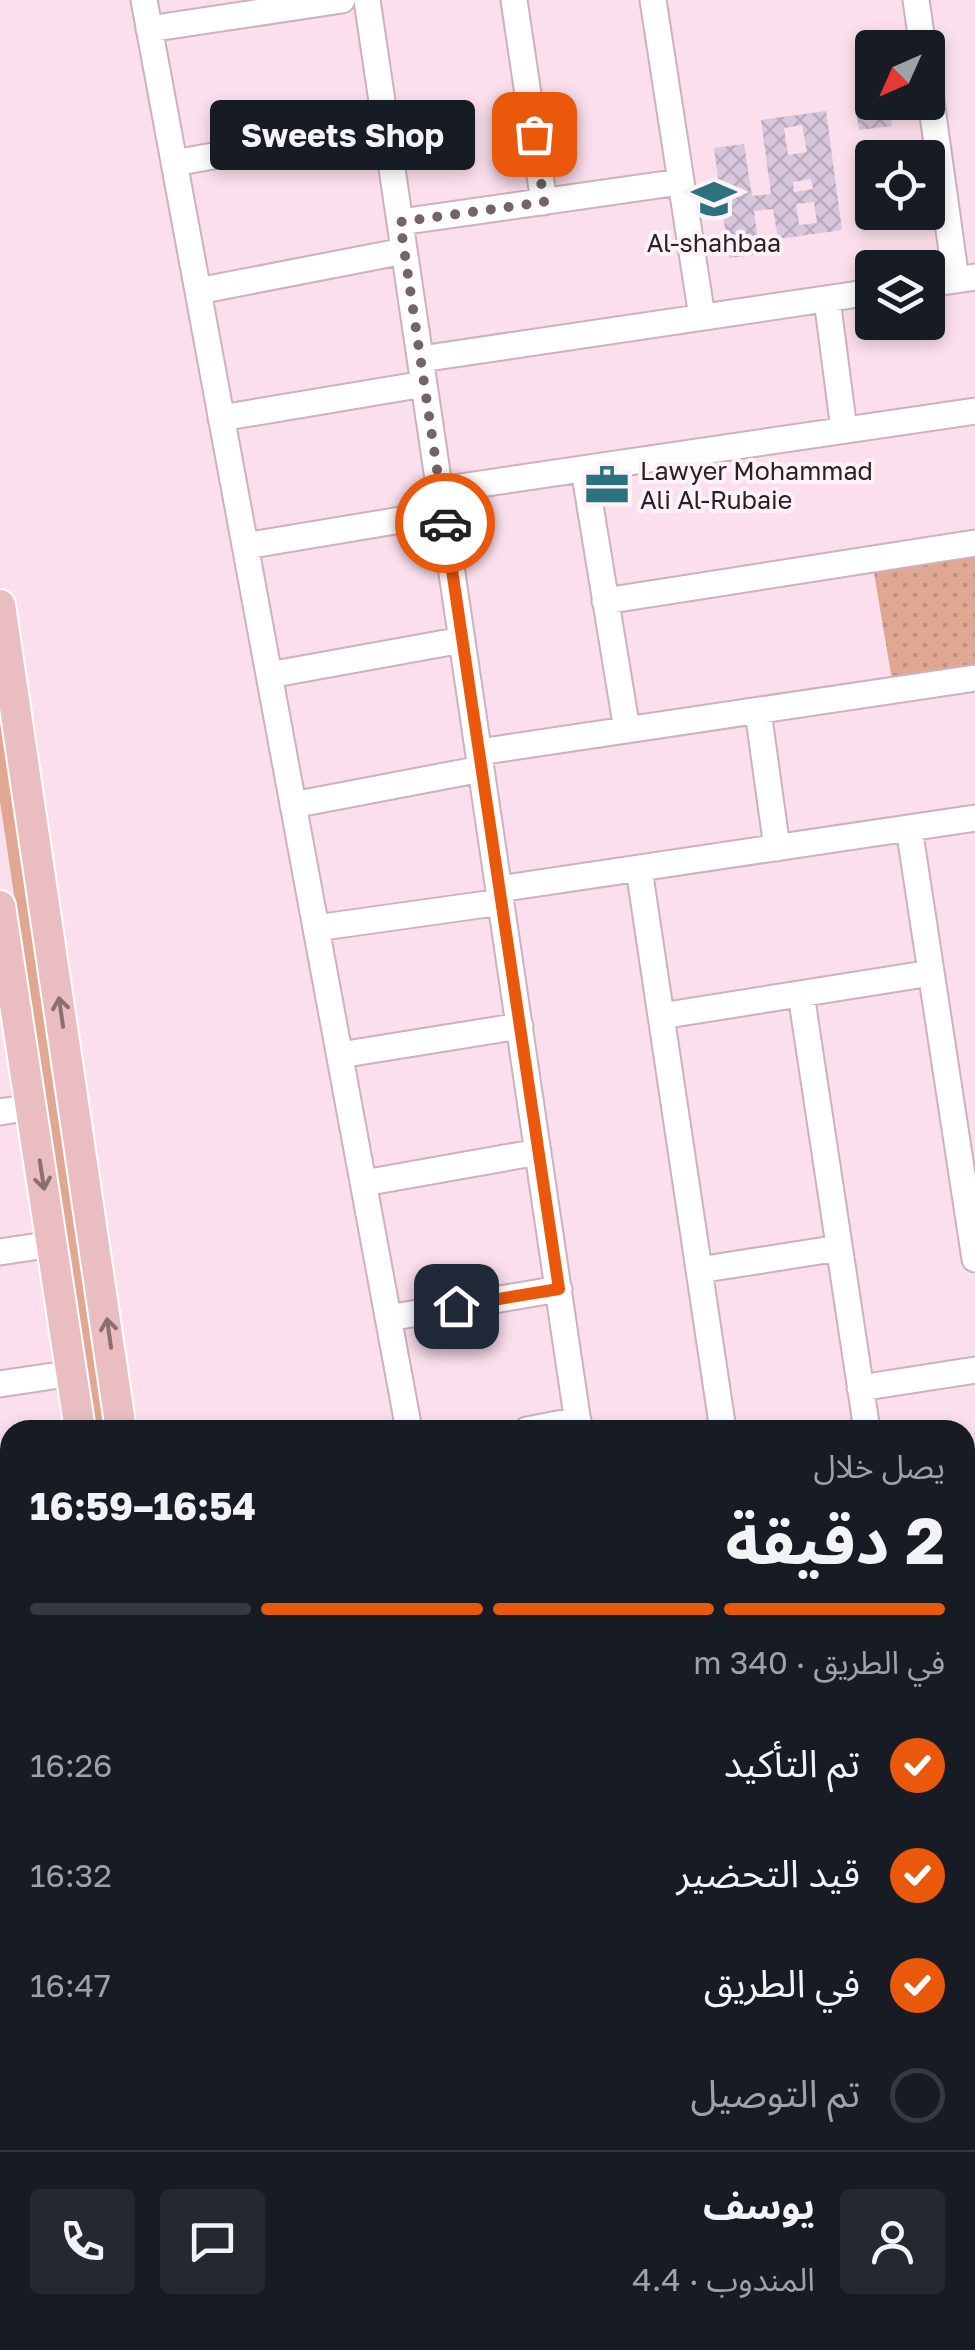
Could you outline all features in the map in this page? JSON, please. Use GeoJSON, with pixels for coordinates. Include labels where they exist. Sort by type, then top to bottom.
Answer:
{"type":"FeatureCollection","features":[{"type":"Feature","properties":{"kind":"main road"},"geometry":{"type":"LineString","coordinates":[[0,605],[121,1420]]}},
{"type":"Feature","properties":{"kind":"main road"},"geometry":{"type":"LineString","coordinates":[[0,906],[6,986],[32,1107],[79,1420]]}},
{"type":"Feature","properties":{"kind":"street"},"geometry":{"type":"LineString","coordinates":[[144,0],[407,1420]]}},
{"type":"Feature","properties":{"kind":"street"},"geometry":{"type":"LineString","coordinates":[[150,29],[342,0]]}},
{"type":"Feature","properties":{"kind":"street"},"geometry":{"type":"LineString","coordinates":[[367,0],[578,1420]]}},
{"type":"Feature","properties":{"kind":"street"},"geometry":{"type":"LineString","coordinates":[[514,0],[544,202]]}},
{"type":"Feature","properties":{"kind":"street"},"geometry":{"type":"LineString","coordinates":[[653,0],[702,318]]}},
{"type":"Feature","properties":{"kind":"street"},"geometry":{"type":"LineString","coordinates":[[916,0],[920,30]]}},
{"type":"Feature","properties":{"kind":"street"},"geometry":{"type":"LineString","coordinates":[[936,120],[966,278]]}},
{"type":"Feature","properties":{"kind":"street"},"geometry":{"type":"LineString","coordinates":[[174,163],[386,125]]}},
{"type":"Feature","properties":{"kind":"street"},"geometry":{"type":"LineString","coordinates":[[400,222],[680,182]]}},
{"type":"Feature","properties":{"kind":"street"},"geometry":{"type":"LineString","coordinates":[[198,291],[404,251]]}},
{"type":"Feature","properties":{"kind":"street"},"geometry":{"type":"LineString","coordinates":[[221,418],[422,371],[702,318],[855,295]]}},
{"type":"Feature","properties":{"kind":"street"},"geometry":{"type":"LineString","coordinates":[[827,299],[844,430]]}},
{"type":"Feature","properties":{"kind":"street"},"geometry":{"type":"LineString","coordinates":[[245,546],[584,469],[975,411]]}},
{"type":"Feature","properties":{"kind":"street"},"geometry":{"type":"LineString","coordinates":[[584,469],[627,730]]}},
{"type":"Feature","properties":{"kind":"street"},"geometry":{"type":"LineString","coordinates":[[606,600],[975,543]]}},
{"type":"Feature","properties":{"kind":"street"},"geometry":{"type":"LineString","coordinates":[[269,675],[462,640]]}},
{"type":"Feature","properties":{"kind":"street"},"geometry":{"type":"LineString","coordinates":[[293,804],[627,730],[975,678]]}},
{"type":"Feature","properties":{"kind":"street"},"geometry":{"type":"LineString","coordinates":[[758,710],[777,848]]}},
{"type":"Feature","properties":{"kind":"street"},"geometry":{"type":"LineString","coordinates":[[316,928],[639,868],[975,818]]}},
{"type":"Feature","properties":{"kind":"street"},"geometry":{"type":"LineString","coordinates":[[909,828],[931,973],[964,1109],[975,1259]]}},
{"type":"Feature","properties":{"kind":"street"},"geometry":{"type":"LineString","coordinates":[[639,868],[722,1420]]}},
{"type":"Feature","properties":{"kind":"street"},"geometry":{"type":"LineString","coordinates":[[661,1016],[931,973]]}},
{"type":"Feature","properties":{"kind":"street"},"geometry":{"type":"LineString","coordinates":[[802,994],[865,1420]]}},
{"type":"Feature","properties":{"kind":"street"},"geometry":{"type":"LineString","coordinates":[[340,1055],[520,1026]]}},
{"type":"Feature","properties":{"kind":"street"},"geometry":{"type":"LineString","coordinates":[[0,1112],[32,1107]]}},
{"type":"Feature","properties":{"kind":"street"},"geometry":{"type":"LineString","coordinates":[[364,1183],[538,1152]]}},
{"type":"Feature","properties":{"kind":"street"},"geometry":{"type":"LineString","coordinates":[[0,1252],[53,1244]]}},
{"type":"Feature","properties":{"kind":"street"},"geometry":{"type":"LineString","coordinates":[[699,1270],[840,1248]]}},
{"type":"Feature","properties":{"kind":"street"},"geometry":{"type":"LineString","coordinates":[[388,1318],[559,1289]]}},
{"type":"Feature","properties":{"kind":"street"},"geometry":{"type":"LineString","coordinates":[[860,1388],[975,1370]]}},
{"type":"Feature","properties":{"kind":"street"},"geometry":{"type":"LineString","coordinates":[[0,1384],[73,1372]]}},
{"type":"Feature","properties":{"kind":"shaded area"},"geometry":{"type":"Polygon","coordinates":[[[975,551],[975,667],[892,680],[873,567],[975,551]]]}},
{"type":"Feature","properties":{"kind":"shaded area"},"geometry":{"type":"Polygon","coordinates":[[[0,718],[105,1420],[93,1420],[0,801],[0,718]]]}},
{"type":"Feature","properties":{"kind":"building"},"geometry":{"type":"Polygon","coordinates":[[[826,111],[842,230],[778,239],[773,209],[754,211],[760,254],[729,258],[723,215],[709,218],[707,202],[721,200],[714,148],[744,144],[752,196],[771,194],[761,120],[826,111]],[[802,125],[784,128],[788,155],[807,152],[802,125]],[[811,179],[793,182],[794,192],[813,189],[811,179]],[[814,202],[796,204],[799,225],[817,223],[814,202]]]}},
{"type":"Feature","properties":{"kind":"building"},"geometry":{"type":"Polygon","coordinates":[[[858,120],[891,120],[892,126],[859,130],[858,120]]]}},
{"type":"Feature","properties":{"kind":"way so far"},"geometry":{"type":"LineString","coordinates":[[445,523],[400,222],[544,202],[534,134]]}},
{"type":"Feature","properties":{"kind":"place","name":"Sweets Shop"},"geometry":{"type":"Point","coordinates":[534,134]}},
{"type":"Feature","properties":{"kind":"place","name":"Al-shahbaa"},"geometry":{"type":"Point","coordinates":[714,199]}},
{"type":"Feature","properties":{"kind":"place","name":"Lawyer Mohammad Ali Al-Rubaie"},"geometry":{"type":"Point","coordinates":[607,485]}},
{"type":"Feature","properties":{"kind":"route"},"geometry":{"type":"LineString","coordinates":[[445,523],[559,1289],[456,1306]]}}]}
